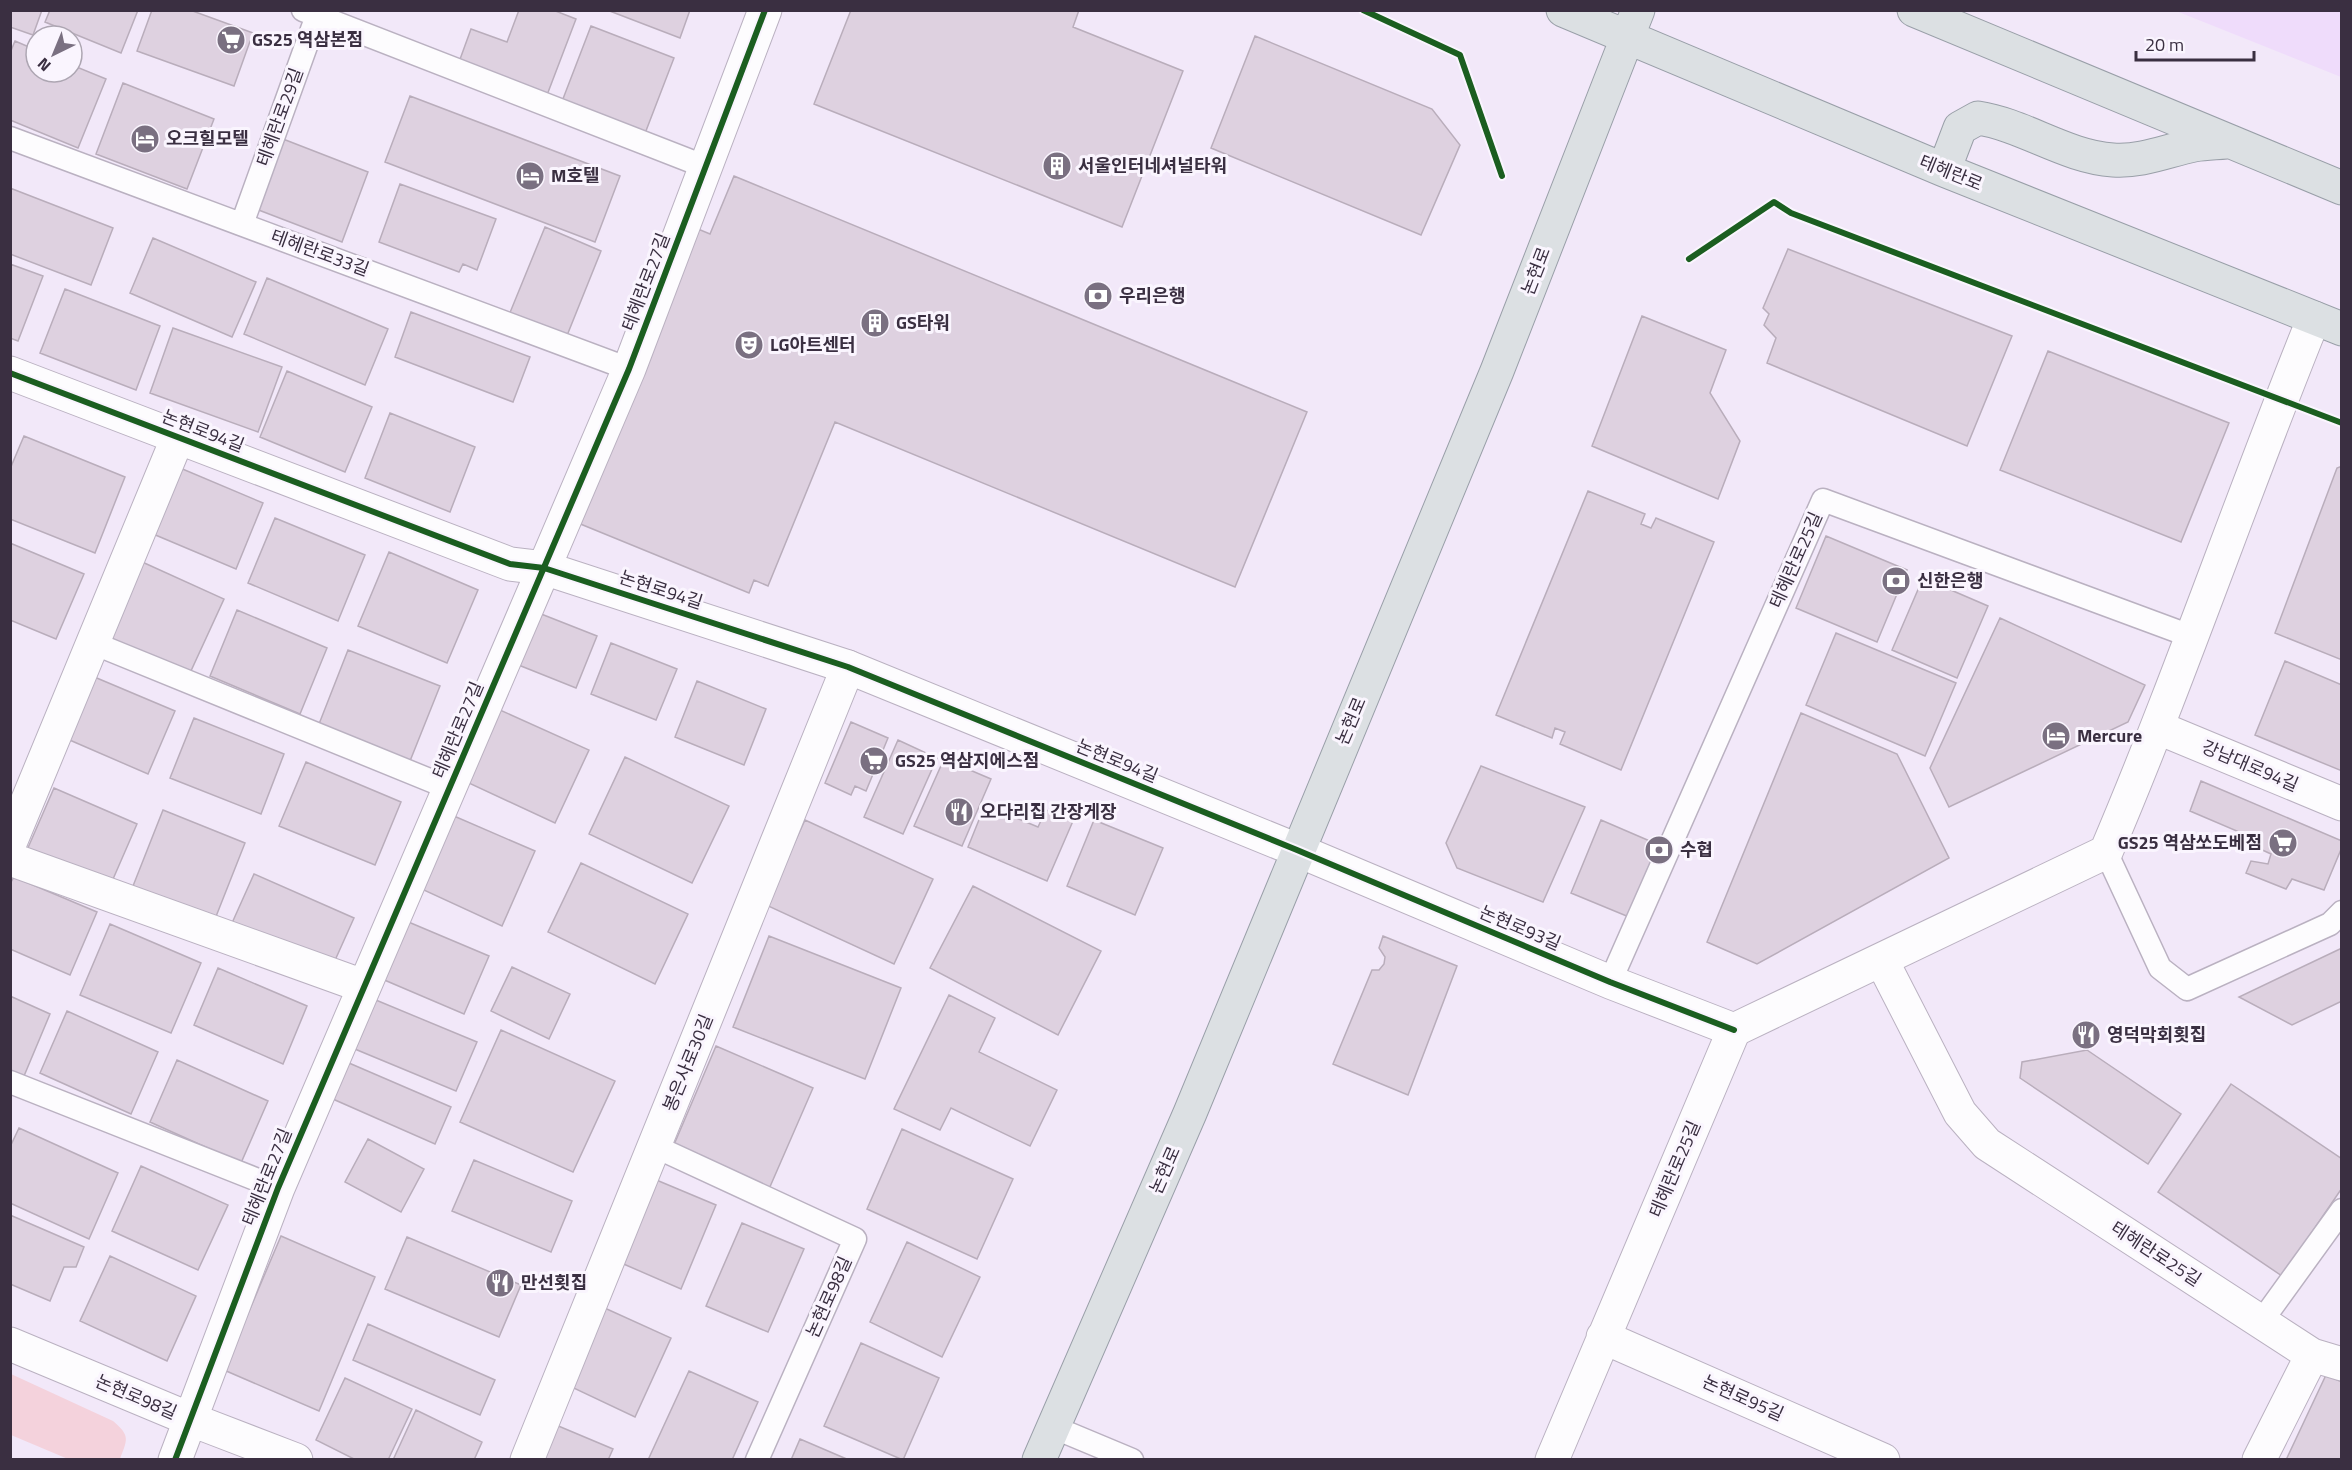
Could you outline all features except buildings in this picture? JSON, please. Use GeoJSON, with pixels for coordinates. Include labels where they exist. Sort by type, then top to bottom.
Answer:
{"type":"FeatureCollection","features":[{"type":"Feature","properties":{"kind":"main road","name":"테헤란로"},"geometry":{"type":"LineString","coordinates":[[1563,10],[1632,24],[1944,170],[2328,323]]}},
{"type":"Feature","properties":{"kind":"main road"},"geometry":{"type":"LineString","coordinates":[[1914,10],[2342,188]]}},
{"type":"Feature","properties":{"kind":"main road","name":"논현로"},"geometry":{"type":"LineString","coordinates":[[1039,1460],[1190,1113],[1497,371],[1632,24]]}},
{"type":"Feature","properties":{"kind":"main road"},"geometry":{"type":"LineString","coordinates":[[1944,170],[1960,128],[1978,118],[2003,124],[2068,149],[2112,160],[2149,158],[2196,144],[2228,142]]}},
{"type":"Feature","properties":{"kind":"street","name":"테헤란로27길"},"geometry":{"type":"LineString","coordinates":[[176,1460],[278,1188],[629,369],[765,10]]}},
{"type":"Feature","properties":{"kind":"street"},"geometry":{"type":"LineString","coordinates":[[1734,1030],[2106,852],[2159,728],[2193,637],[2328,323]]}},
{"type":"Feature","properties":{"kind":"street","name":"논현로94길"},"geometry":{"type":"LineString","coordinates":[[10,373],[510,564],[544,568],[849,667],[1297,850]]}},
{"type":"Feature","properties":{"kind":"street","name":"논현로94길"},"geometry":{"type":"LineString","coordinates":[[10,843],[178,437]]}},
{"type":"Feature","properties":{"kind":"street","name":"봉은사로30길"},"geometry":{"type":"LineString","coordinates":[[527,1460],[849,667]]}},
{"type":"Feature","properties":{"kind":"street","name":"강남대로94길"},"geometry":{"type":"LineString","coordinates":[[2159,728],[2342,804]]}},
{"type":"Feature","properties":{"kind":"street","name":"논현로93길"},"geometry":{"type":"LineString","coordinates":[[1297,850],[1610,982],[1734,1030]]}},
{"type":"Feature","properties":{"kind":"street"},"geometry":{"type":"LineString","coordinates":[[10,859],[363,986]]}},
{"type":"Feature","properties":{"kind":"street","name":"테헤란로25길"},"geometry":{"type":"LineString","coordinates":[[1882,961],[1960,1113],[1987,1144],[2261,1322],[2327,1359]]}},
{"type":"Feature","properties":{"kind":"street","name":"테헤란로25길"},"geometry":{"type":"LineString","coordinates":[[1552,1460],[1734,1030]]}},
{"type":"Feature","properties":{"kind":"street","name":"논현로95길"},"geometry":{"type":"LineString","coordinates":[[1603,1337],[1882,1460]]}},
{"type":"Feature","properties":{"kind":"street","name":"논현로98길"},"geometry":{"type":"LineString","coordinates":[[10,1344],[192,1420],[296,1460]]}},
{"type":"Feature","properties":{"kind":"street"},"geometry":{"type":"LineString","coordinates":[[2259,1460],[2327,1359]]}},
{"type":"Feature","properties":{"kind":"lane"},"geometry":{"type":"LineString","coordinates":[[313,12],[706,167]]}},
{"type":"Feature","properties":{"kind":"lane","name":"테헤란로29길"},"geometry":{"type":"LineString","coordinates":[[242,224],[313,12]]}},
{"type":"Feature","properties":{"kind":"lane","name":"테헤란로33길"},"geometry":{"type":"LineString","coordinates":[[10,138],[629,369]]}},
{"type":"Feature","properties":{"kind":"lane","name":"테헤란로25길"},"geometry":{"type":"LineString","coordinates":[[1610,982],[1823,500],[2193,637]]}},
{"type":"Feature","properties":{"kind":"lane","name":"테헤란로27길"},"geometry":{"type":"LineString","coordinates":[[93,643],[449,788]]}},
{"type":"Feature","properties":{"kind":"lane"},"geometry":{"type":"LineString","coordinates":[[2106,852],[2160,968],[2187,989],[2330,924],[2342,912]]}},
{"type":"Feature","properties":{"kind":"lane","name":"테헤란로27길"},"geometry":{"type":"LineString","coordinates":[[10,1082],[278,1188]]}},
{"type":"Feature","properties":{"kind":"lane","name":"논현로98길"},"geometry":{"type":"LineString","coordinates":[[654,1146],[855,1239],[757,1460]]}},
{"type":"Feature","properties":{"kind":"lane"},"geometry":{"type":"LineString","coordinates":[[2261,1322],[2342,1210]]}},
{"type":"Feature","properties":{"kind":"lane"},"geometry":{"type":"LineString","coordinates":[[1053,1427],[1132,1460]]}},
{"type":"Feature","properties":{"kind":"shaded area"},"geometry":{"type":"Polygon","coordinates":[[[2176,11],[2341,11],[2341,77],[2176,11]]]}},
{"type":"Feature","properties":{"kind":"shaded area"},"geometry":{"type":"Polygon","coordinates":[[[11,1374],[113,1421],[123,1431],[126,1439],[120,1459],[68,1459],[11,1435],[11,1374]]]}},
{"type":"Feature","properties":{"kind":"cycle path"},"geometry":{"type":"LineString","coordinates":[[175,1460],[278,1188],[629,369],[765,10]]}},
{"type":"Feature","properties":{"kind":"cycle path"},"geometry":{"type":"LineString","coordinates":[[1363,10],[1460,55],[1502,176]]}},
{"type":"Feature","properties":{"kind":"cycle path"},"geometry":{"type":"LineString","coordinates":[[1689,259],[1774,202],[1791,213],[2342,423]]}},
{"type":"Feature","properties":{"kind":"cycle path"},"geometry":{"type":"LineString","coordinates":[[10,373],[510,564],[544,568],[848,667],[1297,850],[1610,982],[1734,1030]]}},
{"type":"Feature","properties":{"kind":"place","name":"GS25 역삼본점"},"geometry":{"type":"Point","coordinates":[231,40]}},
{"type":"Feature","properties":{"kind":"place","name":"오크힐모텔"},"geometry":{"type":"Point","coordinates":[145,139]}},
{"type":"Feature","properties":{"kind":"place","name":"서울인터네셔널타워"},"geometry":{"type":"Point","coordinates":[1057,166]}},
{"type":"Feature","properties":{"kind":"place","name":"M호텔"},"geometry":{"type":"Point","coordinates":[530,176]}},
{"type":"Feature","properties":{"kind":"place","name":"우리은행"},"geometry":{"type":"Point","coordinates":[1098,296]}},
{"type":"Feature","properties":{"kind":"place","name":"GS타워"},"geometry":{"type":"Point","coordinates":[875,323]}},
{"type":"Feature","properties":{"kind":"place","name":"LG아트센터"},"geometry":{"type":"Point","coordinates":[749,345]}},
{"type":"Feature","properties":{"kind":"place","name":"신한은행"},"geometry":{"type":"Point","coordinates":[1896,581]}},
{"type":"Feature","properties":{"kind":"place","name":"Mercure"},"geometry":{"type":"Point","coordinates":[2056,736]}},
{"type":"Feature","properties":{"kind":"place","name":"GS25 역삼지에스점"},"geometry":{"type":"Point","coordinates":[874,761]}},
{"type":"Feature","properties":{"kind":"place","name":"오다리집 간장게장"},"geometry":{"type":"Point","coordinates":[959,812]}},
{"type":"Feature","properties":{"kind":"place","name":"GS25 역삼쏘도베점"},"geometry":{"type":"Point","coordinates":[2283,843]}},
{"type":"Feature","properties":{"kind":"place","name":"수협"},"geometry":{"type":"Point","coordinates":[1659,850]}},
{"type":"Feature","properties":{"kind":"place","name":"영덕막회횟집"},"geometry":{"type":"Point","coordinates":[2086,1035]}},
{"type":"Feature","properties":{"kind":"place","name":"만선횟집"},"geometry":{"type":"Point","coordinates":[500,1283]}}]}
